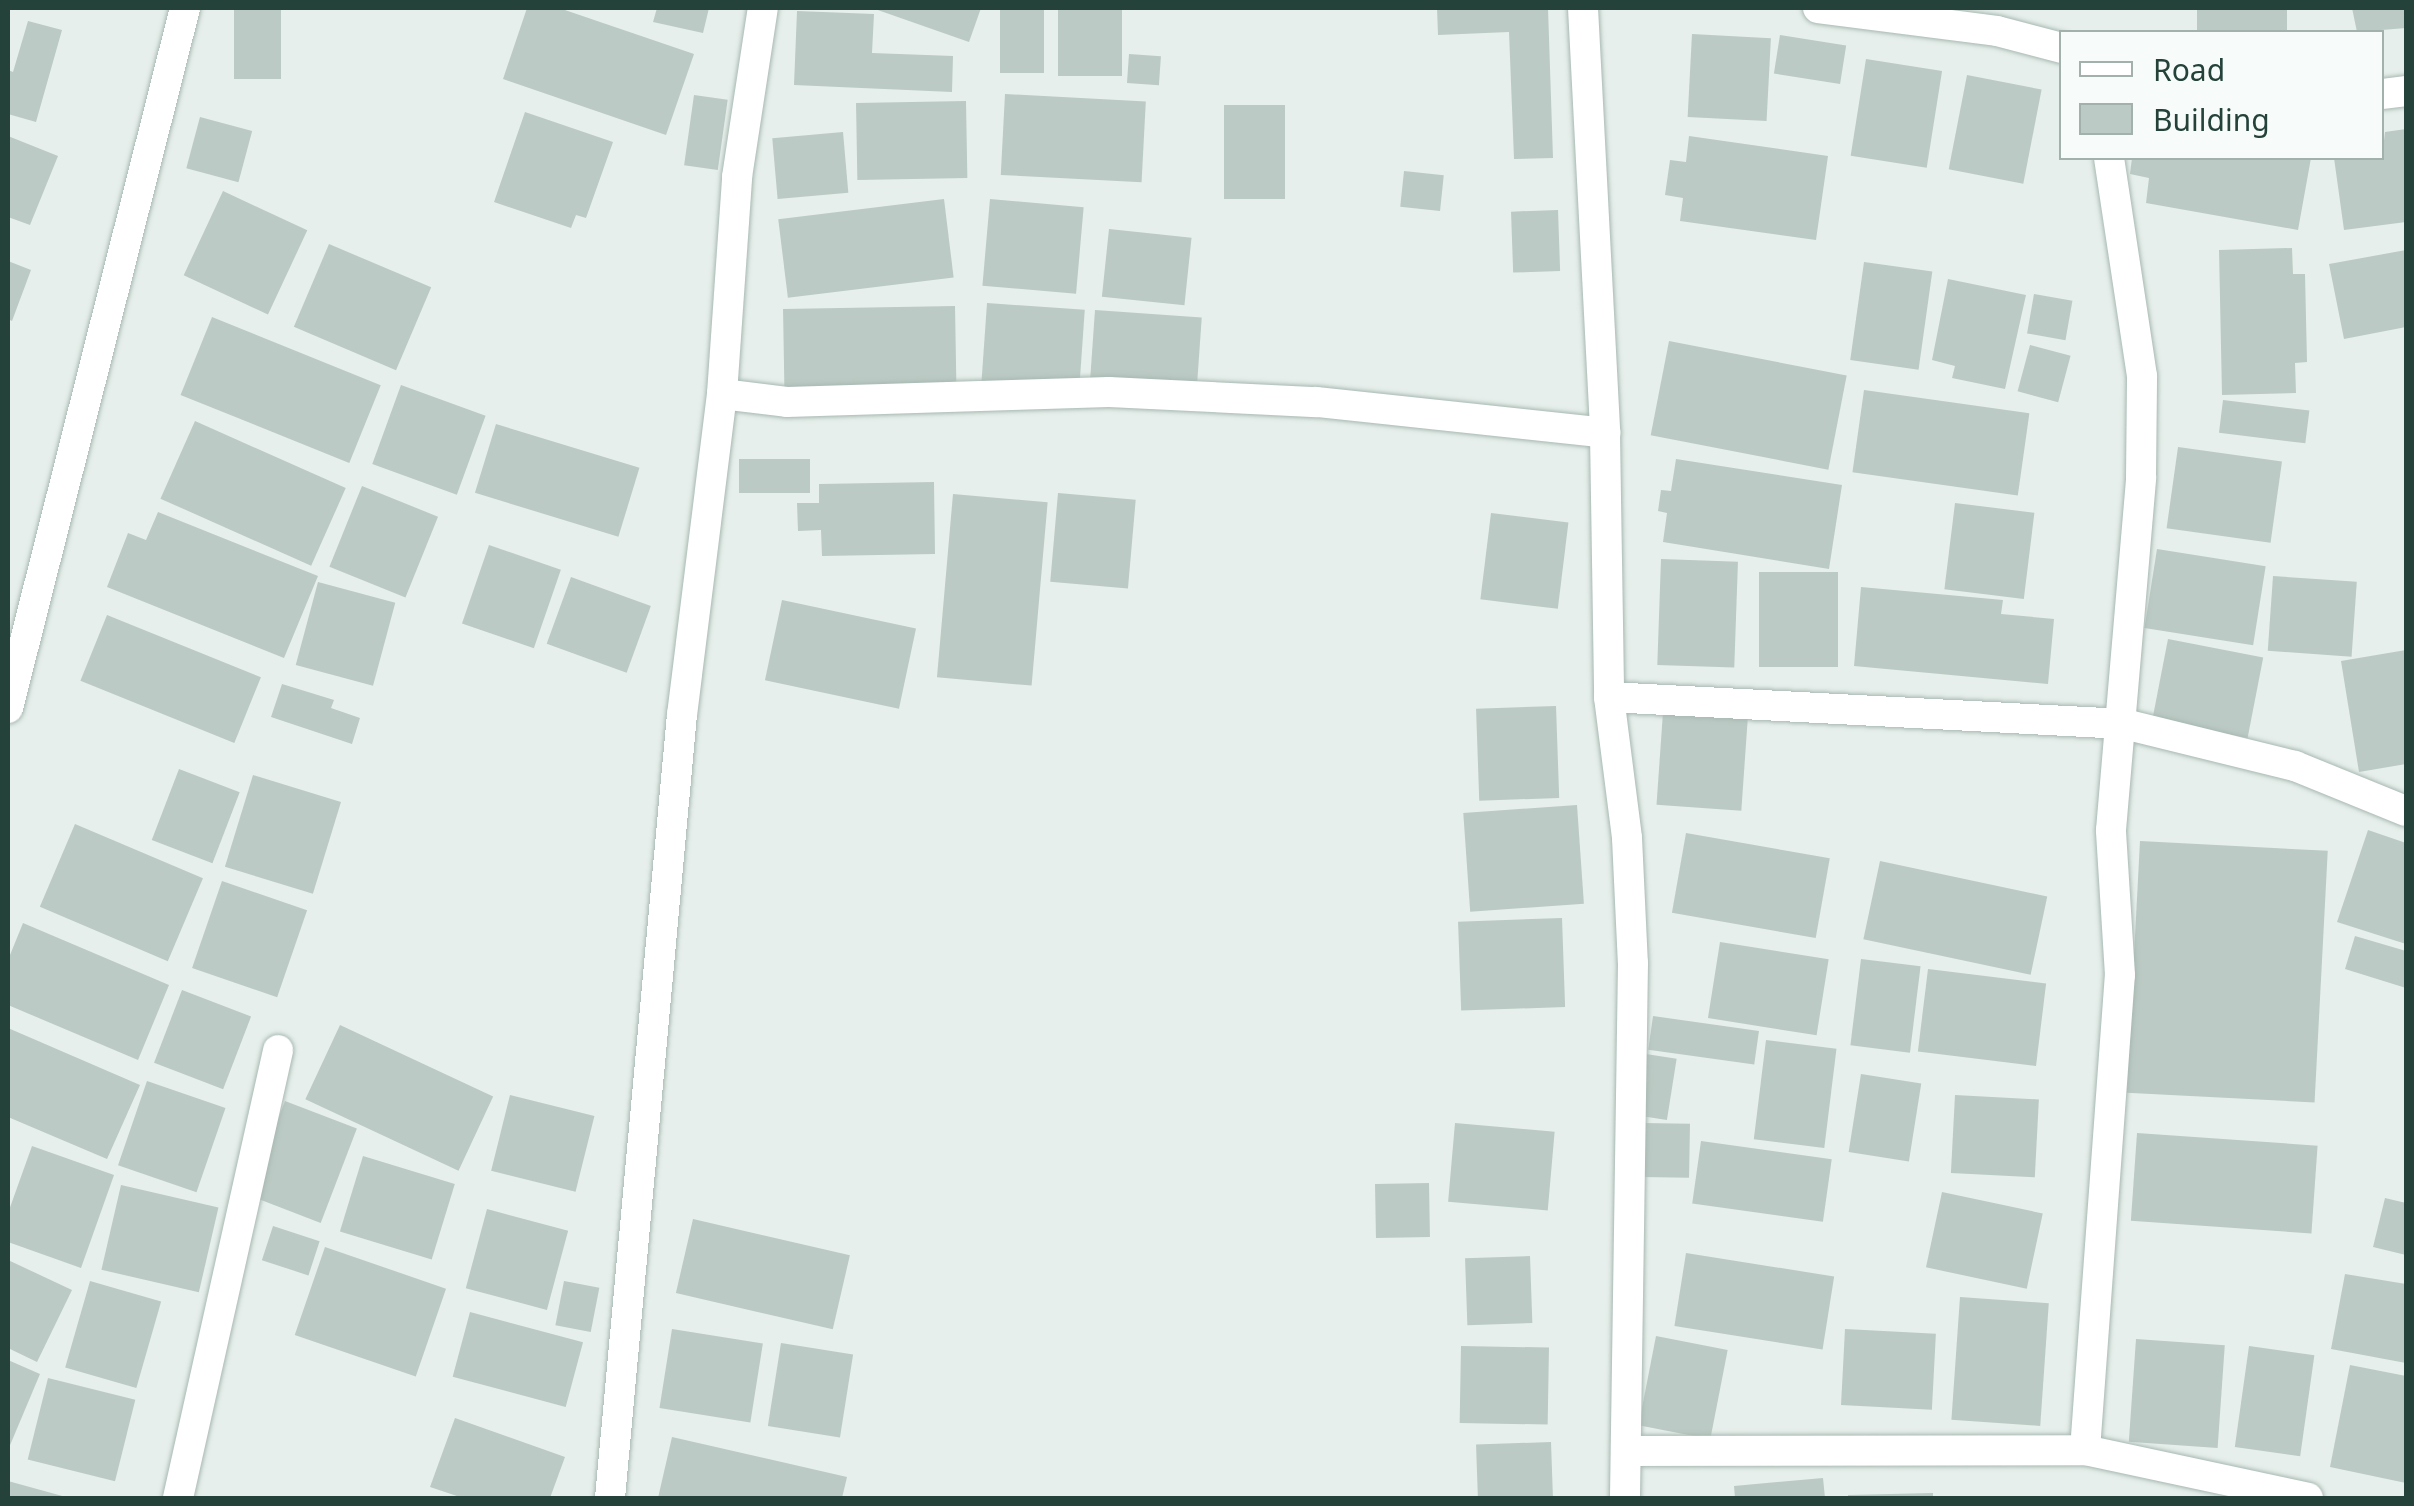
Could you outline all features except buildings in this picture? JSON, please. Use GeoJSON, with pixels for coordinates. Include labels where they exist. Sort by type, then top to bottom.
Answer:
{"type":"FeatureCollection","features":[{"type":"Feature","properties":{"kind":"street"},"geometry":{"type":"LineString","coordinates":[[8,708],[185,8]]}},
{"type":"Feature","properties":{"kind":"street"},"geometry":{"type":"LineString","coordinates":[[610,1498],[680,734],[722,394],[737,177],[763,8]]}},
{"type":"Feature","properties":{"kind":"street"},"geometry":{"type":"LineString","coordinates":[[1583,8],[1605,433],[1609,697],[1627,838],[1633,963],[1625,1498]]}},
{"type":"Feature","properties":{"kind":"street"},"geometry":{"type":"LineString","coordinates":[[1818,8],[1997,20],[2059,47]]}},
{"type":"Feature","properties":{"kind":"street"},"geometry":{"type":"LineString","coordinates":[[2085,1450],[2120,976],[2111,830],[2124,724],[2142,376],[2109,160]]}},
{"type":"Feature","properties":{"kind":"street"},"geometry":{"type":"LineString","coordinates":[[722,394],[787,402],[1166,395],[1317,402],[1605,433]]}},
{"type":"Feature","properties":{"kind":"street"},"geometry":{"type":"LineString","coordinates":[[1609,697],[2124,724],[2296,766],[2406,811]]}},
{"type":"Feature","properties":{"kind":"street"},"geometry":{"type":"LineString","coordinates":[[178,1498],[278,1050]]}},
{"type":"Feature","properties":{"kind":"street"},"geometry":{"type":"LineString","coordinates":[[1628,1451],[2085,1450],[2308,1498]]}}]}
